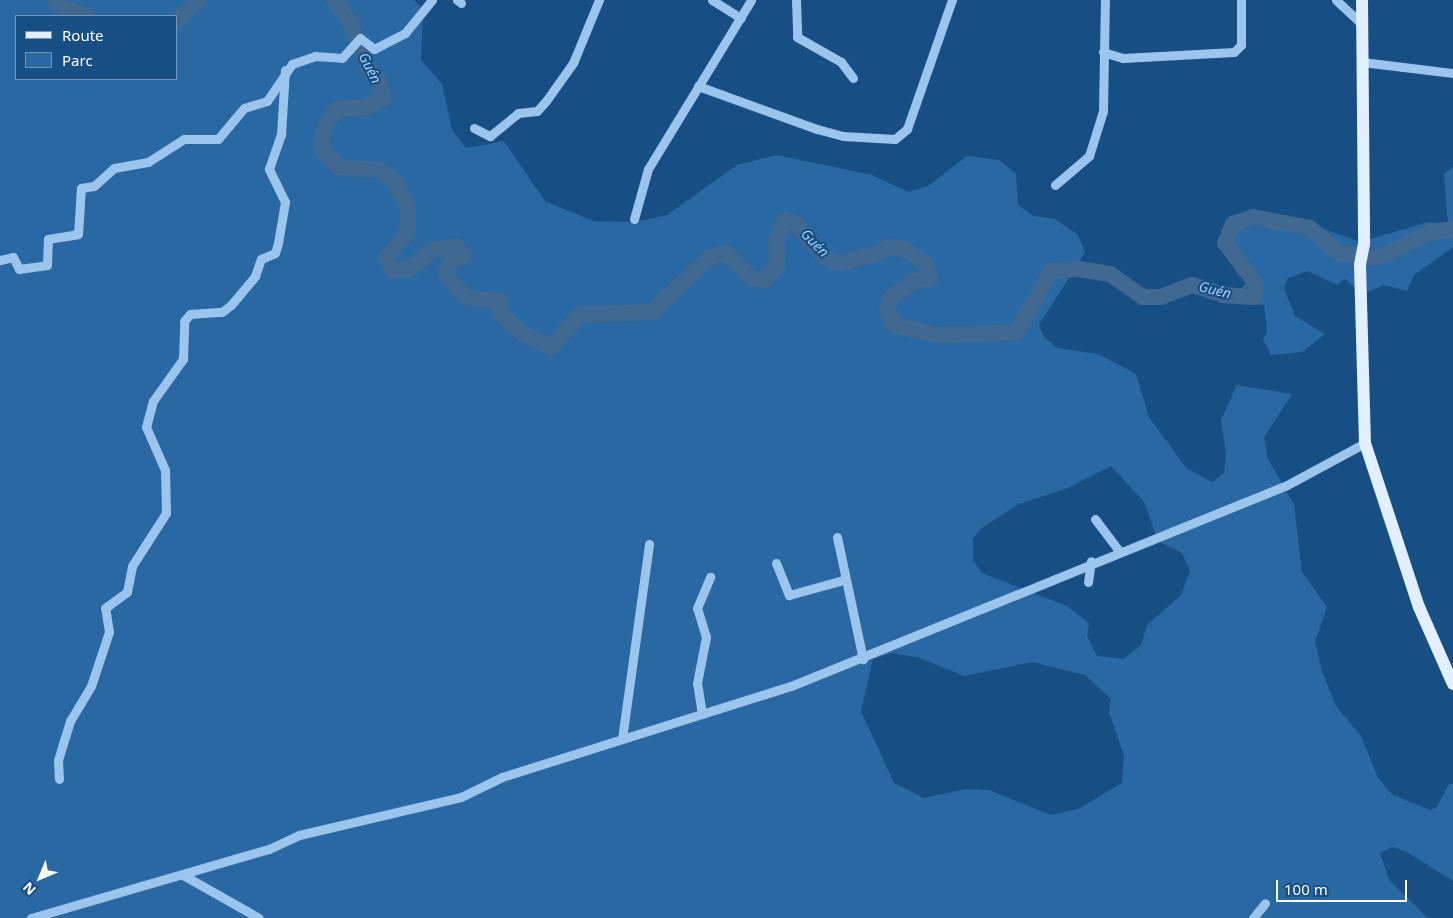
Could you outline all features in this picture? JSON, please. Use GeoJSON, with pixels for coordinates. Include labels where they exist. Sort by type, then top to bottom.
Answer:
{"type":"FeatureCollection","features":[{"type":"Feature","properties":{"kind":"main road"},"geometry":{"type":"LineString","coordinates":[[1362,0],[1364,244],[1360,265],[1364,444],[1419,607],[1453,684]]}},
{"type":"Feature","properties":{"kind":"street"},"geometry":{"type":"LineString","coordinates":[[0,260],[13,257],[19,269],[47,265],[48,239],[78,234],[81,188],[94,186],[114,168],[148,162],[184,139],[218,138],[244,108],[267,101],[285,70],[303,58],[342,58],[360,38],[374,49],[405,33],[432,0]]}},
{"type":"Feature","properties":{"kind":"street"},"geometry":{"type":"LineString","coordinates":[[474,128],[490,136],[518,113],[537,110],[546,101],[573,62],[599,0]]}},
{"type":"Feature","properties":{"kind":"street"},"geometry":{"type":"LineString","coordinates":[[712,0],[740,18]]}},
{"type":"Feature","properties":{"kind":"street"},"geometry":{"type":"LineString","coordinates":[[634,220],[648,169],[751,0]]}},
{"type":"Feature","properties":{"kind":"street"},"geometry":{"type":"LineString","coordinates":[[796,0],[797,37],[841,62],[853,78]]}},
{"type":"Feature","properties":{"kind":"street"},"geometry":{"type":"LineString","coordinates":[[698,86],[826,132],[895,139],[907,129],[952,0]]}},
{"type":"Feature","properties":{"kind":"street"},"geometry":{"type":"LineString","coordinates":[[1055,184],[1089,156],[1103,111],[1105,0]]}},
{"type":"Feature","properties":{"kind":"street"},"geometry":{"type":"LineString","coordinates":[[1103,52],[1123,58],[1234,52],[1241,45],[1241,0]]}},
{"type":"Feature","properties":{"kind":"street"},"geometry":{"type":"LineString","coordinates":[[1336,0],[1362,24]]}},
{"type":"Feature","properties":{"kind":"street"},"geometry":{"type":"LineString","coordinates":[[1362,62],[1453,73]]}},
{"type":"Feature","properties":{"kind":"street"},"geometry":{"type":"LineString","coordinates":[[59,779],[58,760],[71,717],[82,707],[109,632],[105,608],[127,592],[132,566],[166,513],[165,470],[146,427],[153,401],[183,359],[184,321],[190,314],[222,312],[231,305],[255,276],[261,259],[275,253],[285,202],[269,169],[281,135],[285,70]]}},
{"type":"Feature","properties":{"kind":"street"},"geometry":{"type":"LineString","coordinates":[[31,918],[270,849],[299,835],[461,797],[502,777],[702,714],[863,659],[1091,561],[1287,485],[1364,444]]}},
{"type":"Feature","properties":{"kind":"street"},"geometry":{"type":"LineString","coordinates":[[1095,519],[1118,550]]}},
{"type":"Feature","properties":{"kind":"street"},"geometry":{"type":"LineString","coordinates":[[837,537],[844,580],[858,621],[863,659]]}},
{"type":"Feature","properties":{"kind":"street"},"geometry":{"type":"LineString","coordinates":[[622,739],[649,544]]}},
{"type":"Feature","properties":{"kind":"street"},"geometry":{"type":"LineString","coordinates":[[1088,582],[1091,561]]}},
{"type":"Feature","properties":{"kind":"street"},"geometry":{"type":"LineString","coordinates":[[776,564],[783,588],[792,596],[844,580]]}},
{"type":"Feature","properties":{"kind":"street"},"geometry":{"type":"LineString","coordinates":[[702,714],[697,683],[706,636],[697,608],[710,577]]}},
{"type":"Feature","properties":{"kind":"street"},"geometry":{"type":"LineString","coordinates":[[183,875],[259,918]]}},
{"type":"Feature","properties":{"kind":"street"},"geometry":{"type":"LineString","coordinates":[[1253,918],[1265,903]]}},
{"type":"Feature","properties":{"kind":"green space"},"geometry":{"type":"Polygon","coordinates":[[[0,0],[414,0],[423,9],[421,60],[442,84],[452,130],[466,148],[504,141],[545,201],[593,221],[634,222],[667,215],[737,165],[777,155],[872,175],[909,192],[928,186],[967,156],[999,160],[1016,174],[1018,205],[1034,216],[1055,219],[1078,235],[1085,252],[1039,325],[1044,337],[1057,348],[1098,354],[1136,374],[1149,417],[1187,469],[1213,482],[1224,473],[1226,454],[1221,420],[1237,385],[1292,394],[1264,437],[1268,459],[1294,505],[1302,572],[1327,607],[1315,642],[1322,671],[1336,706],[1361,736],[1378,778],[1393,795],[1430,810],[1437,807],[1449,784],[1453,784],[1453,881],[1407,852],[1392,847],[1380,853],[1389,880],[1428,918],[0,918],[0,0]],[[1111,466],[1068,488],[1019,504],[983,527],[973,539],[973,560],[982,573],[1067,606],[1089,623],[1087,636],[1097,656],[1124,659],[1141,645],[1147,625],[1181,595],[1190,571],[1182,553],[1158,541],[1144,502],[1111,466]],[[893,653],[873,659],[861,711],[894,783],[924,798],[966,789],[989,790],[1051,815],[1078,809],[1122,783],[1124,756],[1109,712],[1111,699],[1085,675],[1032,662],[964,676],[920,658],[893,653]]]}},
{"type":"Feature","properties":{"kind":"green space"},"geometry":{"type":"Polygon","coordinates":[[[1453,167],[1453,247],[1414,275],[1407,291],[1384,285],[1362,294],[1345,279],[1337,285],[1308,271],[1288,278],[1284,288],[1295,316],[1325,334],[1302,352],[1271,355],[1263,339],[1267,331],[1264,305],[1255,304],[1247,280],[1221,244],[1221,230],[1288,216],[1360,242],[1428,222],[1448,224],[1444,174],[1453,167]]]}},
{"type":"Feature","properties":{"kind":"waterway","name":"Guén"},"geometry":{"type":"LineString","coordinates":[[55,0],[63,8],[85,15]]}},
{"type":"Feature","properties":{"kind":"waterway","name":"Guén"},"geometry":{"type":"LineString","coordinates":[[178,20],[198,0]]}},
{"type":"Feature","properties":{"kind":"waterway","name":"Guén"},"geometry":{"type":"LineString","coordinates":[[334,0],[350,22],[367,66],[380,82],[382,99],[366,107],[338,109],[326,124],[321,141],[324,153],[338,167],[379,170],[395,182],[408,207],[408,232],[385,258],[393,270],[410,269],[433,250],[457,246],[463,256],[450,262],[446,274],[453,284],[467,298],[500,301],[500,314],[522,333],[551,348],[579,315],[652,312],[710,257],[726,253],[751,278],[764,280],[777,266],[776,241],[786,220],[796,224],[824,257],[839,263],[875,255],[888,247],[902,248],[925,263],[930,278],[914,281],[891,298],[887,312],[895,326],[939,335],[1017,332],[1051,271],[1078,269],[1110,274],[1143,297],[1161,297],[1193,285],[1223,295],[1254,297],[1256,284],[1225,243],[1233,224],[1253,217],[1310,228],[1339,253],[1369,258],[1383,256],[1430,232],[1453,229]]}},
{"type":"Feature","properties":{"kind":"waterway"},"geometry":{"type":"LineString","coordinates":[[1233,297],[1248,283],[1256,284]]}}]}
